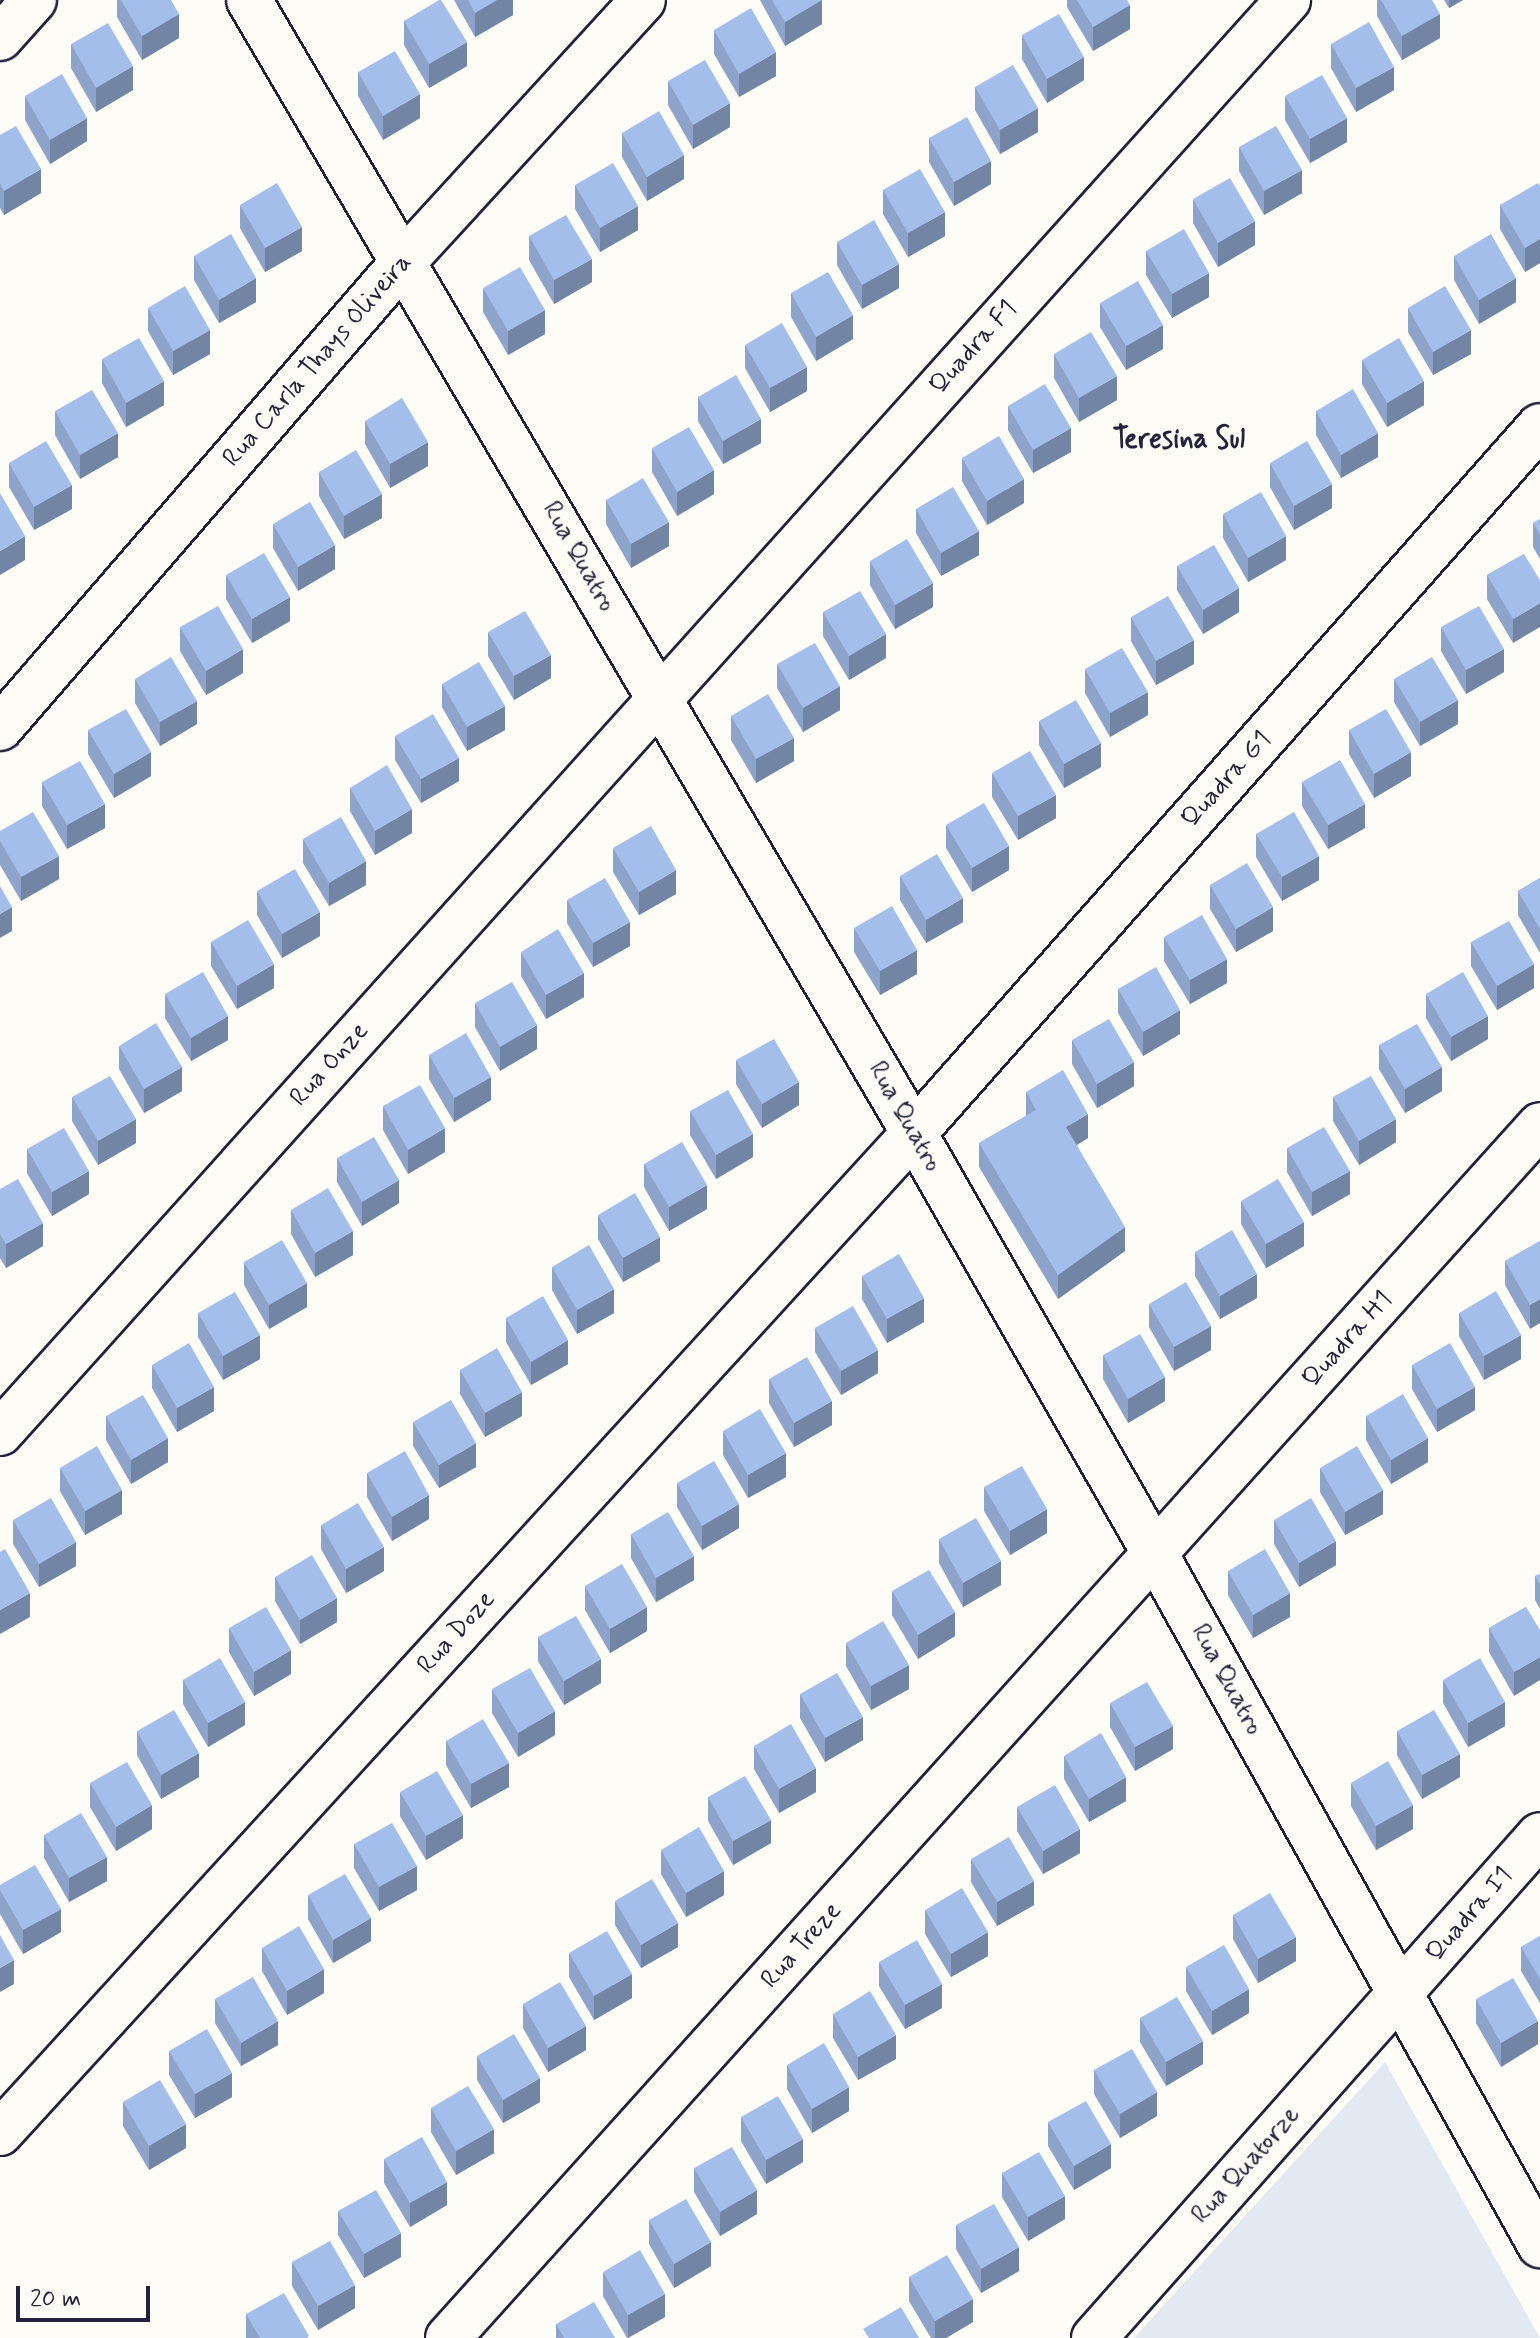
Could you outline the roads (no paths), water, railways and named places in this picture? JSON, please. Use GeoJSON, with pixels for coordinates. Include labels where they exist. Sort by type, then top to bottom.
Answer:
{"type":"FeatureCollection","features":[{"type":"Feature","properties":{"kind":"street"},"geometry":{"type":"LineString","coordinates":[[0,38],[34,0]]}},
{"type":"Feature","properties":{"kind":"street","name":"Rua Quatro"},"geometry":{"type":"LineString","coordinates":[[249,0],[405,260],[914,1133],[1156,1555],[1540,2245]]}},
{"type":"Feature","properties":{"kind":"street","name":"Rua Carla Thays Oliveira"},"geometry":{"type":"LineString","coordinates":[[0,728],[405,260],[643,0]]}},
{"type":"Feature","properties":{"kind":"street","name":"Quadra F1"},"geometry":{"type":"LineString","coordinates":[[659,696],[1288,0]]}},
{"type":"Feature","properties":{"kind":"street","name":"Quadra G1"},"geometry":{"type":"LineString","coordinates":[[914,1133],[1540,426]]}},
{"type":"Feature","properties":{"kind":"street","name":"Rua Onze"},"geometry":{"type":"LineString","coordinates":[[0,1433],[659,696]]}},
{"type":"Feature","properties":{"kind":"street","name":"Quadra H1"},"geometry":{"type":"LineString","coordinates":[[1156,1555],[1540,1125]]}},
{"type":"Feature","properties":{"kind":"street","name":"Rua Doze"},"geometry":{"type":"LineString","coordinates":[[0,2133],[914,1133]]}},
{"type":"Feature","properties":{"kind":"street","name":"Rua Treze"},"geometry":{"type":"LineString","coordinates":[[448,2338],[1156,1555]]}},
{"type":"Feature","properties":{"kind":"street","name":"Quadra I1"},"geometry":{"type":"LineString","coordinates":[[1400,1994],[1540,1835]]}},
{"type":"Feature","properties":{"kind":"street","name":"Rua Quatorze"},"geometry":{"type":"LineString","coordinates":[[1094,2338],[1400,1994]]}},
{"type":"Feature","properties":{"kind":"district","name":"Teresina Sul"},"geometry":{"type":"Point","coordinates":[1179,440]}}]}
